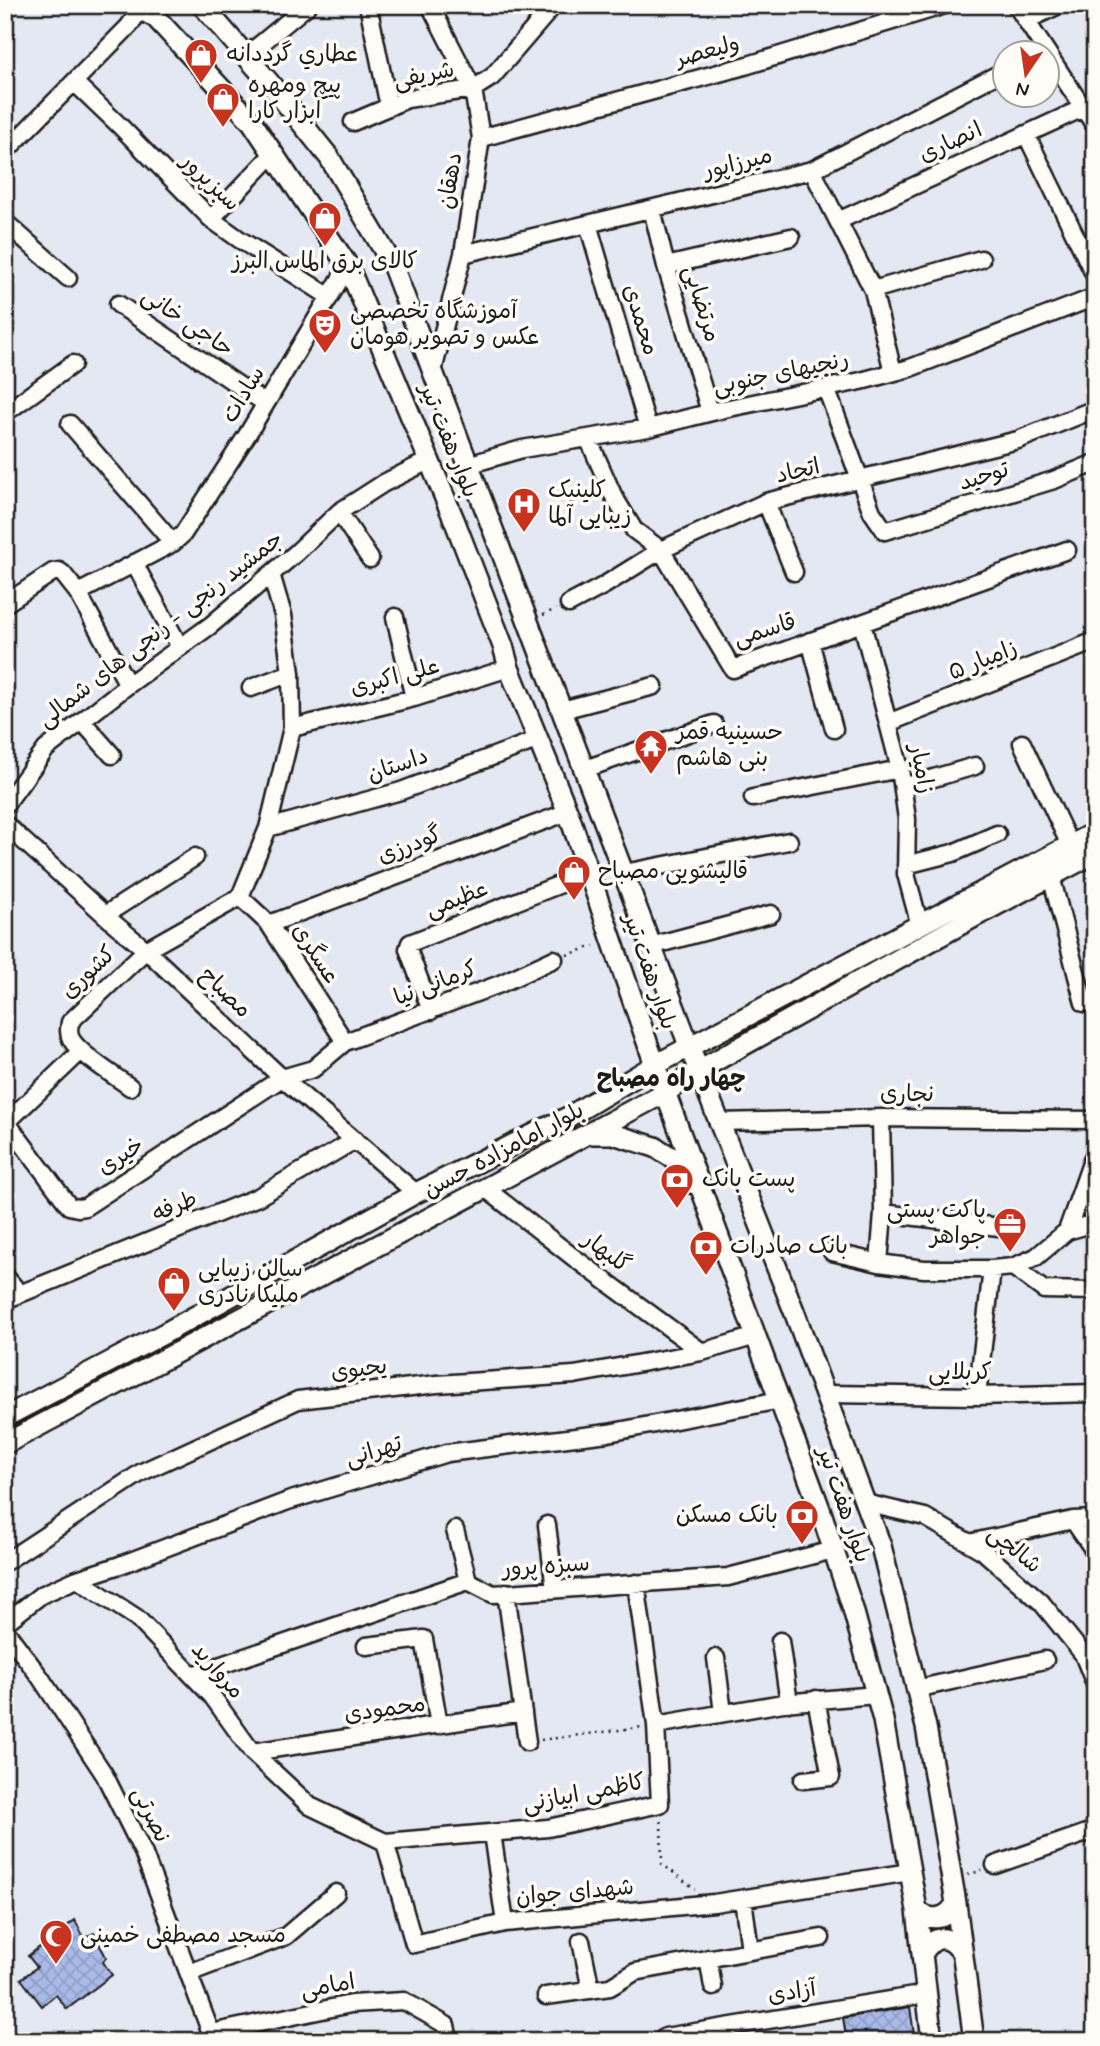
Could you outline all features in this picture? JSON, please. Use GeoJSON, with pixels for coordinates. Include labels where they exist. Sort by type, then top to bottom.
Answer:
{"type":"FeatureCollection","features":[{"type":"Feature","properties":{"kind":"main road","name":"بلوار هفت تیر"},"geometry":{"type":"LineString","coordinates":[[202,5],[329,157],[392,264],[690,1048],[825,1394],[881,1546],[926,1727],[956,1903],[974,2041]]}},
{"type":"Feature","properties":{"kind":"main road","name":"بلوار هفت تیر"},"geometry":{"type":"LineString","coordinates":[[136,8],[156,18],[252,122],[348,266],[477,579],[509,668],[568,812],[655,1065],[780,1400],[853,1609],[883,1720],[917,1910],[932,2041]]}},
{"type":"Feature","properties":{"kind":"main road"},"geometry":{"type":"LineString","coordinates":[[477,579],[489,588],[497,590],[504,584],[509,568]]}},
{"type":"Feature","properties":{"kind":"main road"},"geometry":{"type":"LineString","coordinates":[[503,646],[510,624],[531,629]]}},
{"type":"Feature","properties":{"kind":"main road","name":"بلوار امامزاده حسن"},"geometry":{"type":"LineString","coordinates":[[5,1417],[165,1333],[416,1193],[568,1117],[655,1065],[1095,832]]}},
{"type":"Feature","properties":{"kind":"main road","name":"بلوار امامزاده حسن"},"geometry":{"type":"LineString","coordinates":[[5,1444],[666,1091],[699,1070],[1095,853]]}},
{"type":"Feature","properties":{"kind":"main road"},"geometry":{"type":"LineString","coordinates":[[620,1087],[636,1061],[640,1023]]}},
{"type":"Feature","properties":{"kind":"main road"},"geometry":{"type":"LineString","coordinates":[[586,1134],[613,1134],[655,1147],[673,1158],[706,1200]]}},
{"type":"Feature","properties":{"kind":"main road"},"geometry":{"type":"LineString","coordinates":[[917,1910],[929,1918],[942,1917],[953,1909],[956,1903]]}},
{"type":"Feature","properties":{"kind":"main road"},"geometry":{"type":"LineString","coordinates":[[923,1953],[928,1945],[937,1939],[947,1939],[957,1944],[962,1953]]}},
{"type":"Feature","properties":{"kind":"street"},"geometry":{"type":"LineString","coordinates":[[246,56],[308,5]]}},
{"type":"Feature","properties":{"kind":"street"},"geometry":{"type":"LineString","coordinates":[[368,5],[388,107]]}},
{"type":"Feature","properties":{"kind":"street","name":"دهقان"},"geometry":{"type":"LineString","coordinates":[[430,5],[474,89],[481,138],[463,254],[433,371]]}},
{"type":"Feature","properties":{"kind":"street","name":"شریفی"},"geometry":{"type":"LineString","coordinates":[[353,122],[407,99],[474,89],[492,77],[554,5]]}},
{"type":"Feature","properties":{"kind":"street","name":"ولیعصر"},"geometry":{"type":"LineString","coordinates":[[481,138],[748,65],[945,5]]}},
{"type":"Feature","properties":{"kind":"street"},"geometry":{"type":"LineString","coordinates":[[1016,5],[1036,38]]}},
{"type":"Feature","properties":{"kind":"street"},"geometry":{"type":"LineString","coordinates":[[1027,20],[1059,5]]}},
{"type":"Feature","properties":{"kind":"street"},"geometry":{"type":"LineString","coordinates":[[5,152],[129,26],[136,8]]}},
{"type":"Feature","properties":{"kind":"street","name":"میرزاپور"},"geometry":{"type":"LineString","coordinates":[[463,254],[812,170],[992,77]]}},
{"type":"Feature","properties":{"kind":"street"},"geometry":{"type":"LineString","coordinates":[[1062,78],[1095,126]]}},
{"type":"Feature","properties":{"kind":"street","name":"سبزپرور"},"geometry":{"type":"LineString","coordinates":[[74,82],[211,219],[330,297]]}},
{"type":"Feature","properties":{"kind":"street","name":"انصاری"},"geometry":{"type":"LineString","coordinates":[[838,221],[1083,108]]}},
{"type":"Feature","properties":{"kind":"street"},"geometry":{"type":"LineString","coordinates":[[1026,134],[1095,276]]}},
{"type":"Feature","properties":{"kind":"street"},"geometry":{"type":"LineString","coordinates":[[211,219],[273,154]]}},
{"type":"Feature","properties":{"kind":"street"},"geometry":{"type":"LineString","coordinates":[[812,170],[873,290],[893,372]]}},
{"type":"Feature","properties":{"kind":"street","name":"مرتضایی"},"geometry":{"type":"LineString","coordinates":[[652,209],[666,267],[710,412]]}},
{"type":"Feature","properties":{"kind":"street"},"geometry":{"type":"LineString","coordinates":[[5,222],[68,278]]}},
{"type":"Feature","properties":{"kind":"street","name":"محمدی"},"geometry":{"type":"LineString","coordinates":[[587,224],[648,428]]}},
{"type":"Feature","properties":{"kind":"street"},"geometry":{"type":"LineString","coordinates":[[666,267],[791,237]]}},
{"type":"Feature","properties":{"kind":"street"},"geometry":{"type":"LineString","coordinates":[[873,290],[981,259]]}},
{"type":"Feature","properties":{"kind":"street","name":"سادات"},"geometry":{"type":"LineString","coordinates":[[173,543],[190,523],[247,435],[348,266]]}},
{"type":"Feature","properties":{"kind":"street","name":"رنجیهای جنوبی"},"geometry":{"type":"LineString","coordinates":[[468,465],[522,450],[648,428],[910,368],[1095,297]]}},
{"type":"Feature","properties":{"kind":"street","name":"حاجی خانی"},"geometry":{"type":"LineString","coordinates":[[118,304],[265,403]]}},
{"type":"Feature","properties":{"kind":"street"},"geometry":{"type":"LineString","coordinates":[[5,413],[73,365]]}},
{"type":"Feature","properties":{"kind":"street"},"geometry":{"type":"LineString","coordinates":[[826,388],[860,480]]}},
{"type":"Feature","properties":{"kind":"street","name":"اتحاد"},"geometry":{"type":"LineString","coordinates":[[569,604],[661,550],[766,502],[1018,440],[1095,409]]}},
{"type":"Feature","properties":{"kind":"street"},"geometry":{"type":"LineString","coordinates":[[70,424],[173,543],[78,593]]}},
{"type":"Feature","properties":{"kind":"street","name":"قاسمی"},"geometry":{"type":"LineString","coordinates":[[587,438],[613,495],[634,530],[661,550],[733,669],[1067,550]]}},
{"type":"Feature","properties":{"kind":"street","name":"جمشید رنجی - رنجی های شمالی"},"geometry":{"type":"LineString","coordinates":[[5,805],[46,749],[211,625],[339,512],[384,483],[430,460]]}},
{"type":"Feature","properties":{"kind":"street","name":"توحید"},"geometry":{"type":"LineString","coordinates":[[860,480],[872,512],[885,531],[1054,480],[1095,463]]}},
{"type":"Feature","properties":{"kind":"street"},"geometry":{"type":"LineString","coordinates":[[766,502],[794,572]]}},
{"type":"Feature","properties":{"kind":"street"},"geometry":{"type":"LineString","coordinates":[[339,512],[370,559]]}},
{"type":"Feature","properties":{"kind":"street"},"geometry":{"type":"LineString","coordinates":[[134,563],[180,646]]}},
{"type":"Feature","properties":{"kind":"street"},"geometry":{"type":"LineString","coordinates":[[5,604],[53,572],[64,574],[78,593],[128,685]]}},
{"type":"Feature","properties":{"kind":"street"},"geometry":{"type":"LineString","coordinates":[[146,950],[240,897],[268,828],[292,728],[291,673],[283,615],[271,574]]}},
{"type":"Feature","properties":{"kind":"street"},"geometry":{"type":"LineString","coordinates":[[395,618],[414,698]]}},
{"type":"Feature","properties":{"kind":"street","name":"زامیار"},"geometry":{"type":"LineString","coordinates":[[862,623],[900,769],[907,819],[906,874],[920,926]]}},
{"type":"Feature","properties":{"kind":"street"},"geometry":{"type":"LineString","coordinates":[[810,641],[834,729]]}},
{"type":"Feature","properties":{"kind":"street","name":"زامیار ۵"},"geometry":{"type":"LineString","coordinates":[[888,723],[1095,641]]}},
{"type":"Feature","properties":{"kind":"street","name":"علی اکبری"},"geometry":{"type":"LineString","coordinates":[[292,728],[414,698],[509,668]]}},
{"type":"Feature","properties":{"kind":"street"},"geometry":{"type":"LineString","coordinates":[[251,688],[291,673]]}},
{"type":"Feature","properties":{"kind":"street"},"geometry":{"type":"LineString","coordinates":[[562,710],[654,686]]}},
{"type":"Feature","properties":{"kind":"street"},"geometry":{"type":"LineString","coordinates":[[82,721],[112,755]]}},
{"type":"Feature","properties":{"kind":"street"},"geometry":{"type":"LineString","coordinates":[[584,769],[714,724]]}},
{"type":"Feature","properties":{"kind":"street","name":"داستان"},"geometry":{"type":"LineString","coordinates":[[268,828],[401,791],[539,739]]}},
{"type":"Feature","properties":{"kind":"street"},"geometry":{"type":"LineString","coordinates":[[1022,743],[1070,845]]}},
{"type":"Feature","properties":{"kind":"street"},"geometry":{"type":"LineString","coordinates":[[903,787],[975,766]]}},
{"type":"Feature","properties":{"kind":"street"},"geometry":{"type":"LineString","coordinates":[[753,798],[900,769]]}},
{"type":"Feature","properties":{"kind":"street","name":"گودرزی"},"geometry":{"type":"LineString","coordinates":[[269,924],[568,812]]}},
{"type":"Feature","properties":{"kind":"street","name":"مصباح"},"geometry":{"type":"LineString","coordinates":[[5,824],[146,950],[282,1078],[416,1193]]}},
{"type":"Feature","properties":{"kind":"street"},"geometry":{"type":"LineString","coordinates":[[906,864],[953,853],[997,834]]}},
{"type":"Feature","properties":{"kind":"street"},"geometry":{"type":"LineString","coordinates":[[624,873],[789,841]]}},
{"type":"Feature","properties":{"kind":"street"},"geometry":{"type":"LineString","coordinates":[[105,915],[195,857]]}},
{"type":"Feature","properties":{"kind":"street","name":"عظیمی"},"geometry":{"type":"LineString","coordinates":[[432,1011],[408,949],[410,943],[589,873]]}},
{"type":"Feature","properties":{"kind":"street"},"geometry":{"type":"LineString","coordinates":[[1052,876],[1084,1003],[1095,1000]]}},
{"type":"Feature","properties":{"kind":"street","name":"عسگری"},"geometry":{"type":"LineString","coordinates":[[240,897],[269,924],[345,1042]]}},
{"type":"Feature","properties":{"kind":"street"},"geometry":{"type":"LineString","coordinates":[[651,946],[771,914]]}},
{"type":"Feature","properties":{"kind":"street","name":"کشوری"},"geometry":{"type":"LineString","coordinates":[[81,1051],[71,1039],[68,1031],[70,1022],[146,950]]}},
{"type":"Feature","properties":{"kind":"street","name":"کرمانی نیا"},"geometry":{"type":"LineString","coordinates":[[282,1078],[313,1069],[345,1042],[500,984],[554,959]]}},
{"type":"Feature","properties":{"kind":"street"},"geometry":{"type":"LineString","coordinates":[[6,1121],[81,1051],[130,1087]]}},
{"type":"Feature","properties":{"kind":"street","name":"خیری"},"geometry":{"type":"LineString","coordinates":[[6,1121],[69,1206],[85,1208],[282,1078]]}},
{"type":"Feature","properties":{"kind":"street"},"geometry":{"type":"LineString","coordinates":[[879,1263],[883,1213],[881,1118]]}},
{"type":"Feature","properties":{"kind":"street","name":"نجاری"},"geometry":{"type":"LineString","coordinates":[[719,1122],[881,1118],[1095,1120]]}},
{"type":"Feature","properties":{"kind":"street","name":"طرفه"},"geometry":{"type":"LineString","coordinates":[[13,1297],[258,1197],[355,1140]]}},
{"type":"Feature","properties":{"kind":"street"},"geometry":{"type":"LineString","coordinates":[[1067,1231],[1095,1152]]}},
{"type":"Feature","properties":{"kind":"street","name":"گلبهار"},"geometry":{"type":"LineString","coordinates":[[485,1188],[702,1352]]}},
{"type":"Feature","properties":{"kind":"street"},"geometry":{"type":"LineString","coordinates":[[883,1213],[999,1227]]}},
{"type":"Feature","properties":{"kind":"street"},"geometry":{"type":"LineString","coordinates":[[832,1252],[879,1263],[924,1269],[1013,1267],[1036,1257],[1067,1231],[1095,1223]]}},
{"type":"Feature","properties":{"kind":"street"},"geometry":{"type":"LineString","coordinates":[[1013,1267],[1044,1290],[1095,1291]]}},
{"type":"Feature","properties":{"kind":"street"},"geometry":{"type":"LineString","coordinates":[[977,1396],[992,1269]]}},
{"type":"Feature","properties":{"kind":"street"},"geometry":{"type":"LineString","coordinates":[[5,1276],[13,1297]]}},
{"type":"Feature","properties":{"kind":"street","name":"یحیوی"},"geometry":{"type":"LineString","coordinates":[[5,1562],[142,1472],[298,1400],[437,1384],[574,1375],[702,1352],[756,1336]]}},
{"type":"Feature","properties":{"kind":"street","name":"کربلایی"},"geometry":{"type":"LineString","coordinates":[[825,1394],[977,1396],[1095,1393]]}},
{"type":"Feature","properties":{"kind":"street","name":"تهرانی"},"geometry":{"type":"LineString","coordinates":[[5,1623],[41,1595],[77,1579],[120,1566],[288,1502],[447,1453],[608,1433],[780,1400]]}},
{"type":"Feature","properties":{"kind":"street","name":"شالچی"},"geometry":{"type":"LineString","coordinates":[[865,1503],[925,1517],[983,1551],[1041,1602],[1083,1654],[1095,1684]]}},
{"type":"Feature","properties":{"kind":"street"},"geometry":{"type":"LineString","coordinates":[[969,1543],[1073,1520],[1095,1519]]}},
{"type":"Feature","properties":{"kind":"street"},"geometry":{"type":"LineString","coordinates":[[1073,1520],[1095,1552]]}},
{"type":"Feature","properties":{"kind":"street"},"geometry":{"type":"LineString","coordinates":[[547,1525],[555,1589]]}},
{"type":"Feature","properties":{"kind":"street"},"geometry":{"type":"LineString","coordinates":[[192,1675],[468,1581],[455,1530]]}},
{"type":"Feature","properties":{"kind":"street","name":"سبزه پرور"},"geometry":{"type":"LineString","coordinates":[[468,1581],[493,1594],[728,1577],[833,1550]]}},
{"type":"Feature","properties":{"kind":"street","name":"مروارید"},"geometry":{"type":"LineString","coordinates":[[77,1579],[137,1618],[212,1696],[252,1752],[310,1806],[385,1842]]}},
{"type":"Feature","properties":{"kind":"street","name":"کاظمی ابیازنی"},"geometry":{"type":"LineString","coordinates":[[385,1842],[548,1828],[660,1804],[656,1725],[636,1583]]}},
{"type":"Feature","properties":{"kind":"street"},"geometry":{"type":"LineString","coordinates":[[506,1592],[527,1742]]}},
{"type":"Feature","properties":{"kind":"street","name":"نصرتی"},"geometry":{"type":"LineString","coordinates":[[5,1630],[40,1677],[104,1774],[143,1852],[213,2037]]}},
{"type":"Feature","properties":{"kind":"street"},"geometry":{"type":"LineString","coordinates":[[366,1646],[424,1639],[439,1725]]}},
{"type":"Feature","properties":{"kind":"street"},"geometry":{"type":"LineString","coordinates":[[780,1641],[789,1703]]}},
{"type":"Feature","properties":{"kind":"street"},"geometry":{"type":"LineString","coordinates":[[716,1658],[723,1713]]}},
{"type":"Feature","properties":{"kind":"street"},"geometry":{"type":"LineString","coordinates":[[916,1689],[1045,1660]]}},
{"type":"Feature","properties":{"kind":"street"},"geometry":{"type":"LineString","coordinates":[[656,1725],[816,1699],[876,1695]]}},
{"type":"Feature","properties":{"kind":"street"},"geometry":{"type":"LineString","coordinates":[[803,1780],[831,1777],[816,1699]]}},
{"type":"Feature","properties":{"kind":"street","name":"محمودی"},"geometry":{"type":"LineString","coordinates":[[252,1752],[523,1712]]}},
{"type":"Feature","properties":{"kind":"street"},"geometry":{"type":"LineString","coordinates":[[995,1865],[1095,1830]]}},
{"type":"Feature","properties":{"kind":"street"},"geometry":{"type":"LineString","coordinates":[[492,1833],[505,1923]]}},
{"type":"Feature","properties":{"kind":"street","name":"شهدای جوان"},"geometry":{"type":"LineString","coordinates":[[385,1842],[414,1944],[505,1923],[714,1903],[910,1872]]}},
{"type":"Feature","properties":{"kind":"street"},"geometry":{"type":"LineString","coordinates":[[189,1973],[286,1936],[336,1893]]}},
{"type":"Feature","properties":{"kind":"street"},"geometry":{"type":"LineString","coordinates":[[743,1899],[750,1950]]}},
{"type":"Feature","properties":{"kind":"street"},"geometry":{"type":"LineString","coordinates":[[546,1996],[610,1987],[635,1972],[821,1937]]}},
{"type":"Feature","properties":{"kind":"street"},"geometry":{"type":"LineString","coordinates":[[581,1941],[590,1990]]}},
{"type":"Feature","properties":{"kind":"street"},"geometry":{"type":"LineString","coordinates":[[708,1958],[713,1987]]}},
{"type":"Feature","properties":{"kind":"street","name":"آزادی"},"geometry":{"type":"LineString","coordinates":[[665,2037],[926,1994]]}},
{"type":"Feature","properties":{"kind":"street","name":"امامی"},"geometry":{"type":"LineString","coordinates":[[213,2037],[351,2004],[404,2001],[448,2033]]}},
{"type":"Feature","properties":{"kind":"path"},"geometry":{"type":"LineString","coordinates":[[531,629],[569,604]]}},
{"type":"Feature","properties":{"kind":"path"},"geometry":{"type":"LineString","coordinates":[[554,959],[612,939]]}},
{"type":"Feature","properties":{"kind":"path"},"geometry":{"type":"LineString","coordinates":[[527,1742],[656,1725]]}},
{"type":"Feature","properties":{"kind":"path"},"geometry":{"type":"LineString","coordinates":[[660,1804],[662,1864],[714,1903]]}},
{"type":"Feature","properties":{"kind":"path"},"geometry":{"type":"LineString","coordinates":[[952,1881],[995,1865]]}},
{"type":"Feature","properties":{"kind":"building"},"geometry":{"type":"Polygon","coordinates":[[[75,1920],[84,1938],[94,1933],[106,1957],[103,1962],[112,1975],[67,2009],[56,1995],[42,2006],[21,1979],[37,1967],[28,1956],[75,1920]]]}},
{"type":"Feature","properties":{"kind":"building"},"geometry":{"type":"Polygon","coordinates":[[[910,2007],[915,2041],[847,2041],[843,2018],[910,2007]]]}},
{"type":"Feature","properties":{"kind":"place","name":"عطاري گرددانه"},"geometry":{"type":"Point","coordinates":[201,85]}},
{"type":"Feature","properties":{"kind":"place","name":"پیچ ومهره ابزار کارا"},"geometry":{"type":"Point","coordinates":[223,129]}},
{"type":"Feature","properties":{"kind":"place","name":"کالای برق الماس البرز"},"geometry":{"type":"Point","coordinates":[325,248]}},
{"type":"Feature","properties":{"kind":"place","name":"آموزشگاه تخصصی عکس و تصویر هومان"},"geometry":{"type":"Point","coordinates":[325,355]}},
{"type":"Feature","properties":{"kind":"place","name":"کلینیک زیبایی آلما"},"geometry":{"type":"Point","coordinates":[524,534]}},
{"type":"Feature","properties":{"kind":"place","name":"حسینیه قمر بنی هاشم"},"geometry":{"type":"Point","coordinates":[651,776]}},
{"type":"Feature","properties":{"kind":"place","name":"قالیشویی مصباح"},"geometry":{"type":"Point","coordinates":[574,902]}},
{"type":"Feature","properties":{"kind":"place","name":"پست بانک"},"geometry":{"type":"Point","coordinates":[677,1210]}},
{"type":"Feature","properties":{"kind":"place","name":"پاکت پستی جواهر"},"geometry":{"type":"Point","coordinates":[1010,1254]}},
{"type":"Feature","properties":{"kind":"place","name":"بانک صادرات"},"geometry":{"type":"Point","coordinates":[706,1277]}},
{"type":"Feature","properties":{"kind":"place","name":"سالن زیبایی ملیکا نادری"},"geometry":{"type":"Point","coordinates":[174,1313]}},
{"type":"Feature","properties":{"kind":"place","name":"بانک مسکن"},"geometry":{"type":"Point","coordinates":[802,1546]}},
{"type":"Feature","properties":{"kind":"place","name":"مسجد مصطفی خمینی"},"geometry":{"type":"Point","coordinates":[56,1966]}},
{"type":"Feature","properties":{"kind":"district","name":"چهار راه مصباح"},"geometry":{"type":"Point","coordinates":[671,1079]}}]}
